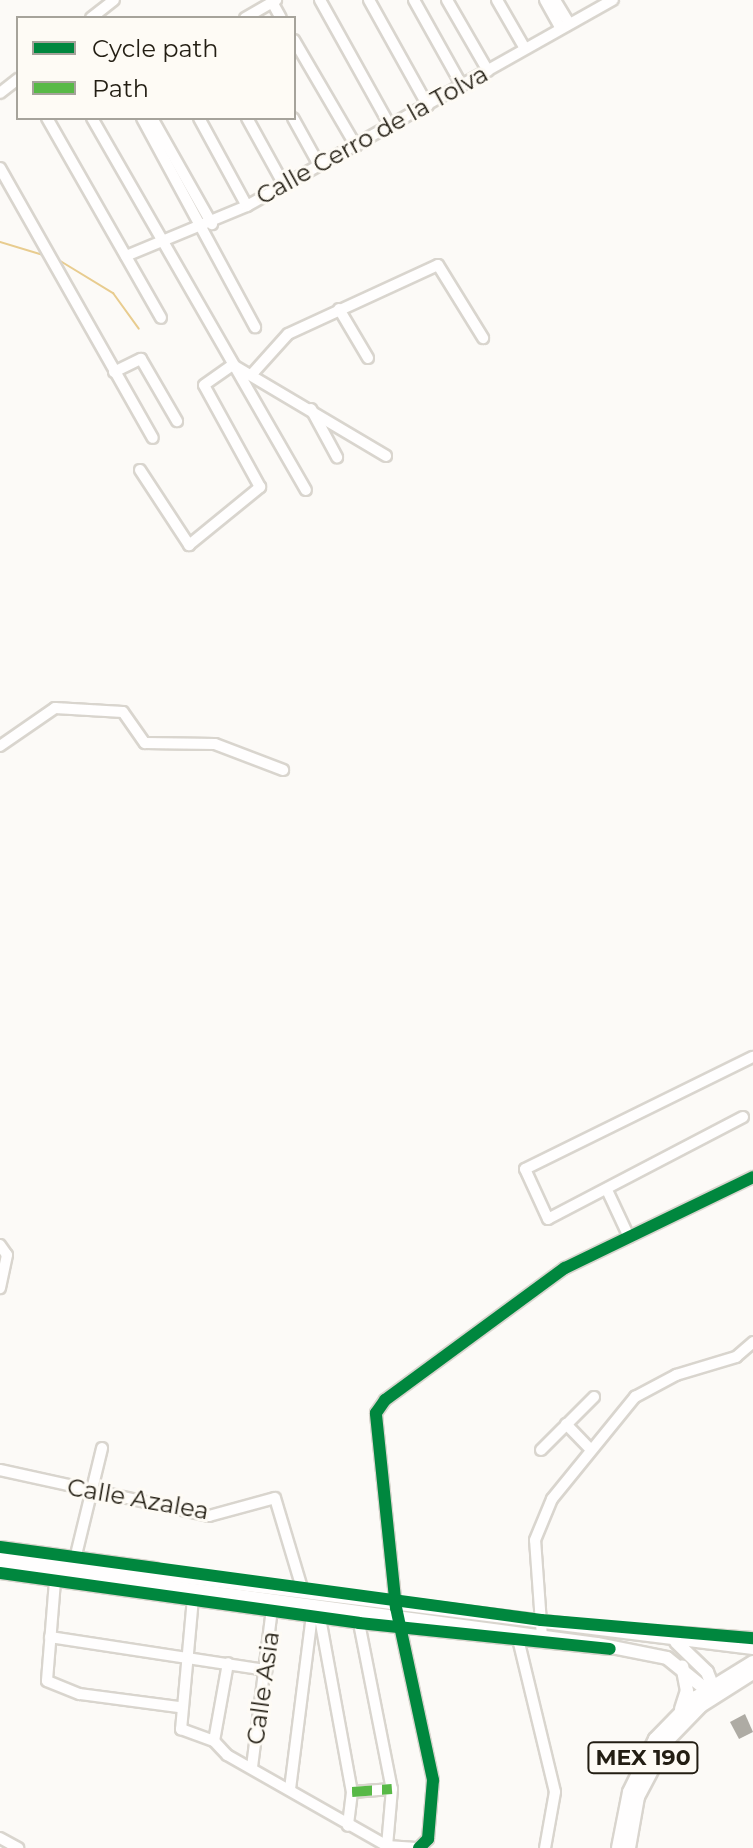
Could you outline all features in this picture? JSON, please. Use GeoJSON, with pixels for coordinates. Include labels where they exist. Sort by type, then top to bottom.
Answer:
{"type":"FeatureCollection","features":[{"type":"Feature","properties":{"kind":"main road"},"geometry":{"type":"LineString","coordinates":[[0,1554],[398,1614]]}},
{"type":"Feature","properties":{"kind":"main road"},"geometry":{"type":"LineString","coordinates":[[0,1564],[398,1614],[753,1648]]}},
{"type":"Feature","properties":{"kind":"main road"},"geometry":{"type":"LineString","coordinates":[[541,1628],[682,1666],[714,1691]]}},
{"type":"Feature","properties":{"kind":"main road"},"geometry":{"type":"LineString","coordinates":[[647,1630],[673,1640],[714,1691]]}},
{"type":"Feature","properties":{"kind":"main road","name":"MEX 190"},"geometry":{"type":"LineString","coordinates":[[618,1848],[640,1766],[679,1712],[753,1662]]}},
{"type":"Feature","properties":{"kind":"main road"},"geometry":{"type":"LineString","coordinates":[[679,1712],[687,1691],[682,1666]]}},
{"type":"Feature","properties":{"kind":"main road","name":"MEX 190"},"geometry":{"type":"LineString","coordinates":[[629,1848],[651,1767],[677,1729],[714,1691],[753,1673]]}},
{"type":"Feature","properties":{"kind":"street"},"geometry":{"type":"LineString","coordinates":[[95,16],[114,0]]}},
{"type":"Feature","properties":{"kind":"street"},"geometry":{"type":"LineString","coordinates":[[320,0],[390,126]]}},
{"type":"Feature","properties":{"kind":"street"},"geometry":{"type":"LineString","coordinates":[[369,0],[428,106]]}},
{"type":"Feature","properties":{"kind":"street"},"geometry":{"type":"LineString","coordinates":[[414,0],[462,86]]}},
{"type":"Feature","properties":{"kind":"street"},"geometry":{"type":"LineString","coordinates":[[447,0],[488,71]]}},
{"type":"Feature","properties":{"kind":"street"},"geometry":{"type":"LineString","coordinates":[[497,0],[524,47]]}},
{"type":"Feature","properties":{"kind":"street"},"geometry":{"type":"LineString","coordinates":[[545,0],[565,25]]}},
{"type":"Feature","properties":{"kind":"street"},"geometry":{"type":"LineString","coordinates":[[555,0],[565,25]]}},
{"type":"Feature","properties":{"kind":"street"},"geometry":{"type":"LineString","coordinates":[[248,16],[274,1]]}},
{"type":"Feature","properties":{"kind":"street","name":"Calle Cerro de la Tolva"},"geometry":{"type":"LineString","coordinates":[[126,256],[160,239],[206,226],[247,206],[428,106],[524,47],[606,2]]}},
{"type":"Feature","properties":{"kind":"street"},"geometry":{"type":"LineString","coordinates":[[296,43],[356,146]]}},
{"type":"Feature","properties":{"kind":"street"},"geometry":{"type":"LineString","coordinates":[[0,93],[16,81]]}},
{"type":"Feature","properties":{"kind":"street"},"geometry":{"type":"LineString","coordinates":[[48,120],[161,318]]}},
{"type":"Feature","properties":{"kind":"street"},"geometry":{"type":"LineString","coordinates":[[93,120],[210,328],[306,490]]}},
{"type":"Feature","properties":{"kind":"street"},"geometry":{"type":"LineString","coordinates":[[143,120],[206,226]]}},
{"type":"Feature","properties":{"kind":"street"},"geometry":{"type":"LineString","coordinates":[[153,120],[255,327]]}},
{"type":"Feature","properties":{"kind":"street"},"geometry":{"type":"LineString","coordinates":[[200,120],[247,206]]}},
{"type":"Feature","properties":{"kind":"street"},"geometry":{"type":"LineString","coordinates":[[248,120],[284,185]]}},
{"type":"Feature","properties":{"kind":"street"},"geometry":{"type":"LineString","coordinates":[[294,120],[319,165]]}},
{"type":"Feature","properties":{"kind":"street"},"geometry":{"type":"LineString","coordinates":[[0,168],[153,438]]}},
{"type":"Feature","properties":{"kind":"street"},"geometry":{"type":"LineString","coordinates":[[253,373],[288,334],[438,265],[483,338]]}},
{"type":"Feature","properties":{"kind":"street"},"geometry":{"type":"LineString","coordinates":[[339,309],[368,358]]}},
{"type":"Feature","properties":{"kind":"street"},"geometry":{"type":"LineString","coordinates":[[114,372],[141,359],[177,421]]}},
{"type":"Feature","properties":{"kind":"street"},"geometry":{"type":"LineString","coordinates":[[233,365],[253,373],[386,456]]}},
{"type":"Feature","properties":{"kind":"street"},"geometry":{"type":"LineString","coordinates":[[140,470],[189,545],[260,487],[204,385],[233,365]]}},
{"type":"Feature","properties":{"kind":"street"},"geometry":{"type":"LineString","coordinates":[[311,409],[337,457]]}},
{"type":"Feature","properties":{"kind":"street"},"geometry":{"type":"LineString","coordinates":[[0,746],[55,708],[123,712],[145,743],[215,744],[283,770]]}},
{"type":"Feature","properties":{"kind":"street"},"geometry":{"type":"LineString","coordinates":[[743,1117],[548,1219],[525,1169],[753,1057]]}},
{"type":"Feature","properties":{"kind":"street"},"geometry":{"type":"LineString","coordinates":[[193,1598],[178,1725],[214,1741],[348,1826],[387,1846],[418,1848],[428,1839],[433,1780],[398,1614],[376,1413],[385,1400],[565,1268],[753,1177]]}},
{"type":"Feature","properties":{"kind":"street"},"geometry":{"type":"LineString","coordinates":[[607,1190],[629,1237]]}},
{"type":"Feature","properties":{"kind":"street"},"geometry":{"type":"LineString","coordinates":[[0,1288],[3,1247]]}},
{"type":"Feature","properties":{"kind":"street"},"geometry":{"type":"LineString","coordinates":[[753,1342],[725,1362],[650,1386],[552,1499],[535,1540],[541,1628],[647,1630],[753,1638]]}},
{"type":"Feature","properties":{"kind":"street"},"geometry":{"type":"LineString","coordinates":[[541,1450],[594,1397]]}},
{"type":"Feature","properties":{"kind":"street"},"geometry":{"type":"LineString","coordinates":[[568,1422],[594,1447]]}},
{"type":"Feature","properties":{"kind":"street"},"geometry":{"type":"LineString","coordinates":[[76,1555],[102,1448]]}},
{"type":"Feature","properties":{"kind":"street","name":"Calle Azalea"},"geometry":{"type":"LineString","coordinates":[[0,1470],[209,1516],[275,1498],[302,1588]]}},
{"type":"Feature","properties":{"kind":"street"},"geometry":{"type":"LineString","coordinates":[[0,1547],[302,1588],[519,1643],[610,1649]]}},
{"type":"Feature","properties":{"kind":"street"},"geometry":{"type":"LineString","coordinates":[[0,1573],[359,1623],[398,1614]]}},
{"type":"Feature","properties":{"kind":"street"},"geometry":{"type":"LineString","coordinates":[[55,1581],[46,1671],[52,1685],[179,1707]]}},
{"type":"Feature","properties":{"kind":"street","name":"Calle Asia"},"geometry":{"type":"LineString","coordinates":[[252,1767],[272,1609]]}},
{"type":"Feature","properties":{"kind":"street"},"geometry":{"type":"LineString","coordinates":[[290,1789],[316,1617]]}},
{"type":"Feature","properties":{"kind":"street"},"geometry":{"type":"LineString","coordinates":[[316,1617],[352,1792],[348,1826]]}},
{"type":"Feature","properties":{"kind":"street"},"geometry":{"type":"LineString","coordinates":[[359,1623],[392,1789],[387,1846]]}},
{"type":"Feature","properties":{"kind":"street"},"geometry":{"type":"LineString","coordinates":[[50,1637],[266,1670]]}},
{"type":"Feature","properties":{"kind":"street"},"geometry":{"type":"LineString","coordinates":[[519,1643],[555,1792],[545,1848]]}},
{"type":"Feature","properties":{"kind":"street"},"geometry":{"type":"LineString","coordinates":[[214,1741],[228,1663]]}},
{"type":"Feature","properties":{"kind":"street"},"geometry":{"type":"LineString","coordinates":[[352,1792],[392,1789]]}},
{"type":"Feature","properties":{"kind":"street"},"geometry":{"type":"LineString","coordinates":[[0,1838],[18,1848]]}},
{"type":"Feature","properties":{"kind":"building"},"geometry":{"type":"Polygon","coordinates":[[[745,1714],[753,1732],[739,1739],[730,1722],[745,1714]]]}},
{"type":"Feature","properties":{"kind":"waterway"},"geometry":{"type":"LineString","coordinates":[[0,242],[43,255]]}},
{"type":"Feature","properties":{"kind":"waterway"},"geometry":{"type":"LineString","coordinates":[[57,259],[113,293],[139,329]]}},
{"type":"Feature","properties":{"kind":"marked path"},"geometry":{"type":"LineString","coordinates":[[352,1792],[392,1789]]}},
{"type":"Feature","properties":{"kind":"cycle path"},"geometry":{"type":"LineString","coordinates":[[419,1848],[428,1839],[433,1780],[396,1608],[376,1413],[385,1400],[565,1268],[753,1177]]}},
{"type":"Feature","properties":{"kind":"cycle path"},"geometry":{"type":"LineString","coordinates":[[0,1547],[541,1620],[753,1638]]}},
{"type":"Feature","properties":{"kind":"cycle path"},"geometry":{"type":"LineString","coordinates":[[0,1573],[359,1623],[610,1649]]}}]}
